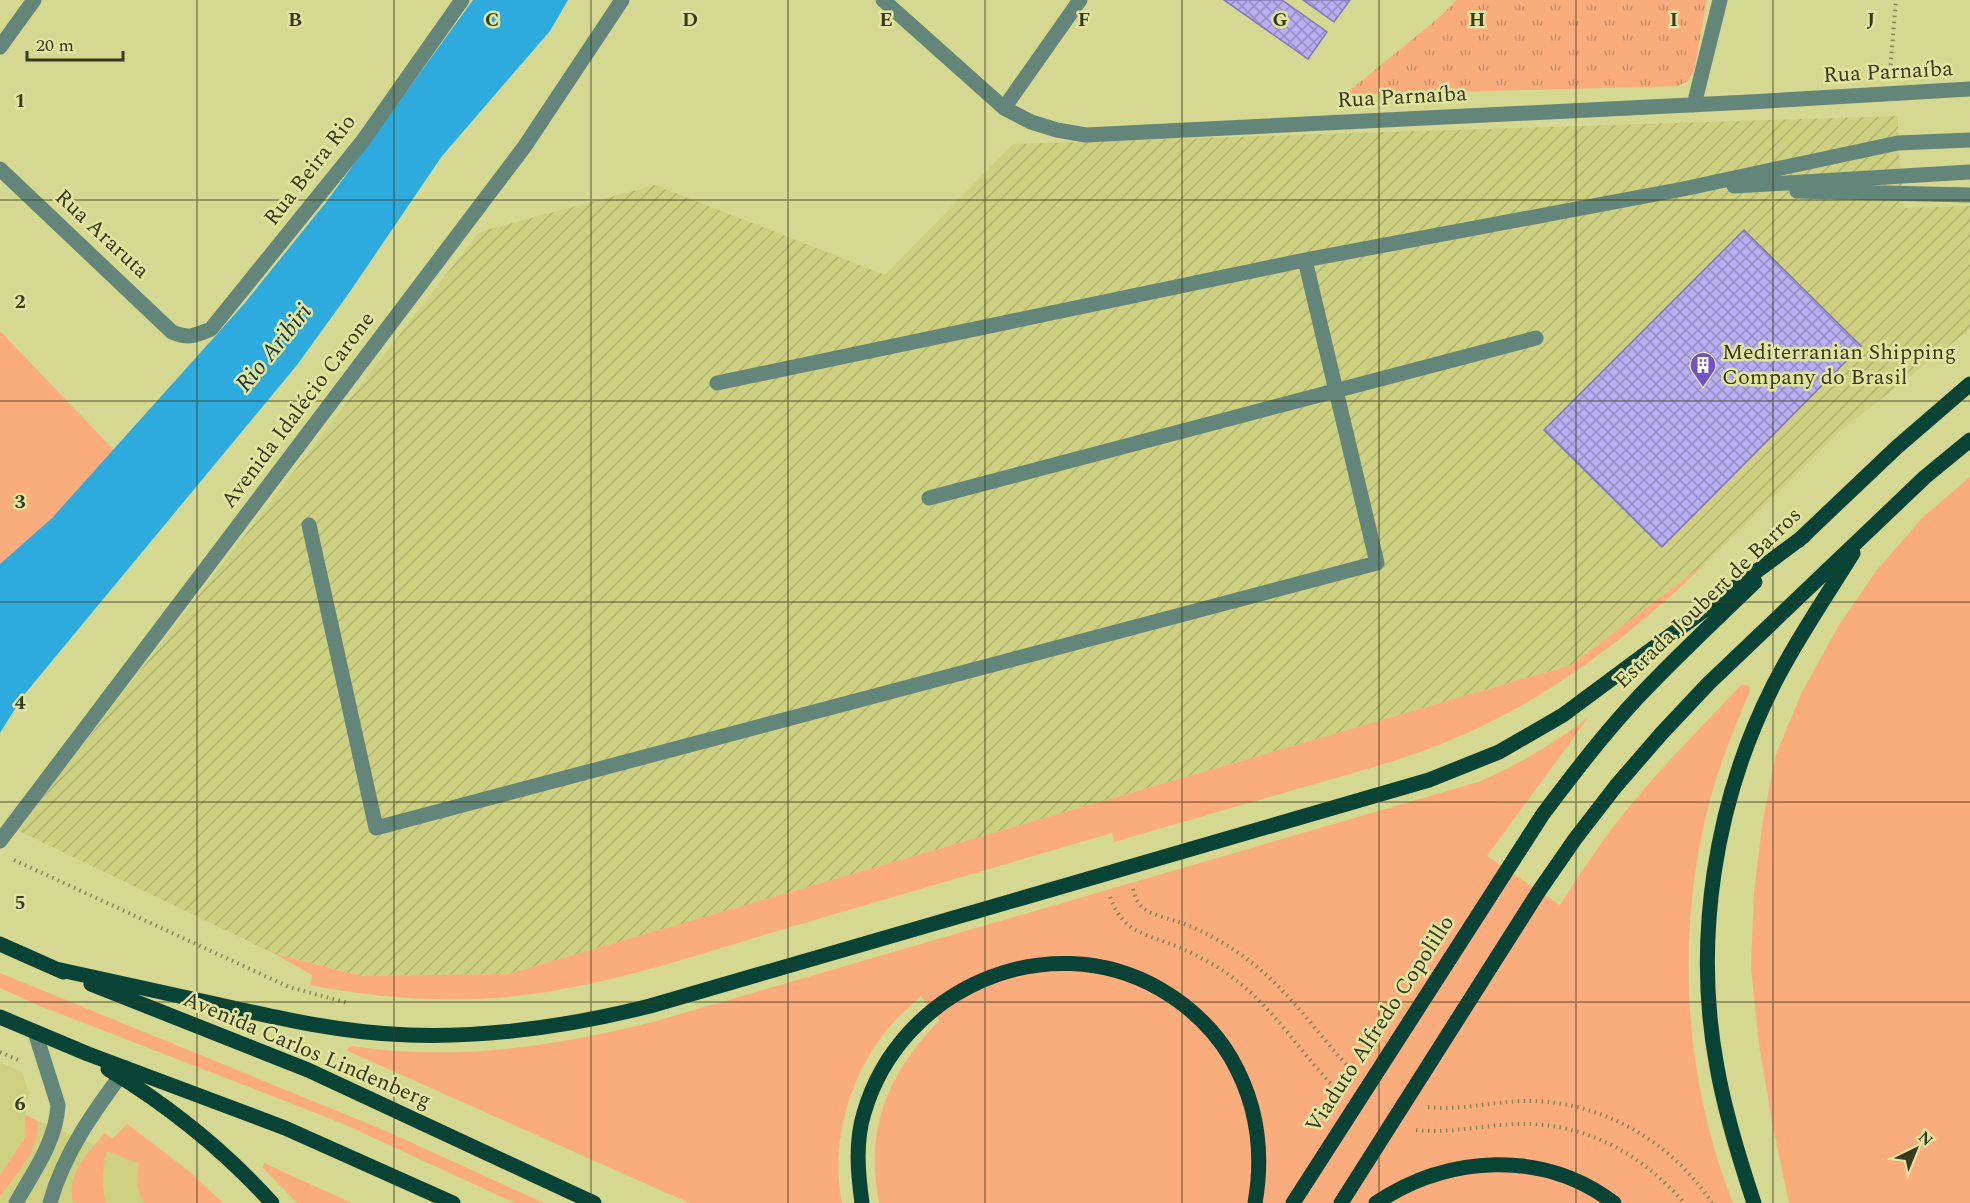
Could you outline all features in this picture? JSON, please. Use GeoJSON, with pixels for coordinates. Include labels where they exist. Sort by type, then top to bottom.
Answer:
{"type":"FeatureCollection","features":[{"type":"Feature","properties":{"kind":"main road","name":"Estrada Joubert de Barros"},"geometry":{"type":"LineString","coordinates":[[1506,869],[1550,804],[1585,758],[1630,706],[1677,657],[1897,447],[1970,384]]}},
{"type":"Feature","properties":{"kind":"main road"},"geometry":{"type":"LineString","coordinates":[[1341,1203],[1539,891],[1616,786],[1708,684],[1925,477],[1970,440]]}},
{"type":"Feature","properties":{"kind":"main road"},"geometry":{"type":"LineString","coordinates":[[1754,1203],[1726,1113],[1716,1065],[1710,1017],[1708,968],[1715,872],[1736,777],[1756,722],[1796,644],[1866,533]]}},
{"type":"Feature","properties":{"kind":"main road"},"geometry":{"type":"LineString","coordinates":[[56,969],[298,1023],[357,1031],[406,1035],[505,1033],[603,1018],[1396,790],[1464,767],[1499,752],[1563,715],[1804,536]]}},
{"type":"Feature","properties":{"kind":"main road","name":"Viaduto Alfredo Copolillo"},"geometry":{"type":"LineString","coordinates":[[1293,1203],[1506,869]]}},
{"type":"Feature","properties":{"kind":"main road","name":"Avenida Carlos Lindenberg"},"geometry":{"type":"LineString","coordinates":[[0,944],[56,969],[308,1070],[594,1203]]}},
{"type":"Feature","properties":{"kind":"main road"},"geometry":{"type":"LineString","coordinates":[[862,1203],[859,1145],[863,1114],[874,1086],[906,1036],[932,1011],[970,986],[992,976],[1038,964],[1062,963],[1086,964],[1132,976],[1175,998],[1193,1012],[1218,1039],[1237,1069],[1247,1091],[1259,1138],[1260,1161],[1255,1203]]}},
{"type":"Feature","properties":{"kind":"main road"},"geometry":{"type":"LineString","coordinates":[[0,1017],[123,1072],[285,1128],[453,1203]]}},
{"type":"Feature","properties":{"kind":"main road"},"geometry":{"type":"LineString","coordinates":[[123,1072],[144,1092],[193,1128],[223,1154],[272,1203]]}},
{"type":"Feature","properties":{"kind":"main road"},"geometry":{"type":"LineString","coordinates":[[1376,1203],[1411,1183],[1435,1173],[1485,1165],[1537,1168],[1585,1185],[1614,1203]]}},
{"type":"Feature","properties":{"kind":"street"},"geometry":{"type":"LineString","coordinates":[[0,47],[34,0]]}},
{"type":"Feature","properties":{"kind":"street","name":"Rua Beira Rio"},"geometry":{"type":"LineString","coordinates":[[172,332],[185,338],[211,329],[362,142],[462,0]]}},
{"type":"Feature","properties":{"kind":"street","name":"Avenida Idalécio Carone"},"geometry":{"type":"LineString","coordinates":[[0,841],[525,146],[622,0]]}},
{"type":"Feature","properties":{"kind":"street","name":"Rua Parnaíba"},"geometry":{"type":"LineString","coordinates":[[883,0],[1004,108],[1031,122],[1057,130],[1086,135],[1970,89]]}},
{"type":"Feature","properties":{"kind":"street"},"geometry":{"type":"LineString","coordinates":[[1004,108],[1080,0]]}},
{"type":"Feature","properties":{"kind":"street"},"geometry":{"type":"LineString","coordinates":[[1694,105],[1720,0]]}},
{"type":"Feature","properties":{"kind":"street"},"geometry":{"type":"LineString","coordinates":[[717,383],[1305,260],[1683,189],[1898,143],[1970,140]]}},
{"type":"Feature","properties":{"kind":"street","name":"Rua Araruta"},"geometry":{"type":"LineString","coordinates":[[0,169],[172,332]]}},
{"type":"Feature","properties":{"kind":"street"},"geometry":{"type":"LineString","coordinates":[[1683,189],[1970,172]]}},
{"type":"Feature","properties":{"kind":"street"},"geometry":{"type":"LineString","coordinates":[[1683,189],[1970,195]]}},
{"type":"Feature","properties":{"kind":"street"},"geometry":{"type":"LineString","coordinates":[[309,525],[376,828],[1377,563],[1305,260]]}},
{"type":"Feature","properties":{"kind":"street"},"geometry":{"type":"LineString","coordinates":[[929,498],[1536,338]]}},
{"type":"Feature","properties":{"kind":"street"},"geometry":{"type":"LineString","coordinates":[[16,1203],[50,1143],[55,1130],[58,1105],[35,1032]]}},
{"type":"Feature","properties":{"kind":"street"},"geometry":{"type":"LineString","coordinates":[[50,1203],[59,1176],[81,1131],[123,1072]]}},
{"type":"Feature","properties":{"kind":"path"},"geometry":{"type":"LineString","coordinates":[[1888,94],[1896,0]]}},
{"type":"Feature","properties":{"kind":"path"},"geometry":{"type":"LineString","coordinates":[[8,857],[289,987],[359,1005]]}},
{"type":"Feature","properties":{"kind":"path"},"geometry":{"type":"LineString","coordinates":[[0,1052],[48,1073]]}},
{"type":"Feature","properties":{"kind":"shaded area"},"geometry":{"type":"Polygon","coordinates":[[[1898,116],[1904,208],[1970,206],[1970,329],[1840,431],[1707,562],[1571,665],[508,974],[362,976],[275,954],[17,830],[479,232],[655,185],[885,275],[1013,144],[1898,116]]]}},
{"type":"Feature","properties":{"kind":"shaded area"},"geometry":{"type":"Polygon","coordinates":[[[0,1062],[22,1072],[29,1093],[25,1115],[139,1164],[202,1203],[0,1203],[0,1062]]]}},
{"type":"Feature","properties":{"kind":"green space"},"geometry":{"type":"Polygon","coordinates":[[[1456,0],[1707,0],[1694,71],[1688,81],[1678,86],[1344,95],[1441,16],[1456,0]]]}},
{"type":"Feature","properties":{"kind":"green space"},"geometry":{"type":"Polygon","coordinates":[[[0,331],[114,450],[52,518],[0,564],[0,331]]]}},
{"type":"Feature","properties":{"kind":"green space"},"geometry":{"type":"Polygon","coordinates":[[[1970,477],[1970,1203],[1789,1203],[1759,1045],[1751,968],[1754,892],[1763,819],[1776,754],[1802,692],[1839,625],[1876,571],[1923,517],[1970,477]]]}},
{"type":"Feature","properties":{"kind":"green space"},"geometry":{"type":"Polygon","coordinates":[[[1707,562],[1624,636],[1564,680],[1500,717],[1429,749],[1114,842],[1112,833],[647,970],[527,995],[465,999],[402,998],[310,985],[312,975],[275,954],[362,976],[508,974],[1571,665],[1707,562]]]}},
{"type":"Feature","properties":{"kind":"green space"},"geometry":{"type":"Polygon","coordinates":[[[1744,684],[1750,687],[1750,691],[1717,776],[1703,828],[1694,882],[1689,936],[1689,991],[1693,1046],[1702,1099],[1715,1152],[1733,1203],[879,1203],[875,1176],[875,1151],[884,1104],[893,1082],[906,1061],[939,1021],[921,996],[895,1020],[882,1036],[870,1054],[851,1094],[840,1137],[838,1159],[842,1203],[689,1203],[347,1050],[352,1046],[390,1051],[428,1052],[504,1049],[579,1038],[653,1022],[1478,782],[1535,753],[1588,718],[1487,856],[1560,905],[1604,839],[1634,801],[1679,750],[1744,684]]]}},
{"type":"Feature","properties":{"kind":"green space"},"geometry":{"type":"Polygon","coordinates":[[[0,973],[386,1131],[544,1203],[515,1203],[339,1122],[40,1006],[0,988],[0,973]]]}},
{"type":"Feature","properties":{"kind":"green space"},"geometry":{"type":"Polygon","coordinates":[[[25,1115],[38,1121],[35,1142],[26,1161],[0,1197],[0,1175],[26,1136],[25,1115]]]}},
{"type":"Feature","properties":{"kind":"green space"},"geometry":{"type":"Polygon","coordinates":[[[127,1124],[189,1171],[223,1203],[144,1203],[138,1184],[139,1164],[107,1151],[103,1177],[106,1203],[73,1203],[75,1174],[85,1157],[105,1133],[112,1139],[127,1124]]]}},
{"type":"Feature","properties":{"kind":"green space"},"geometry":{"type":"Polygon","coordinates":[[[265,1163],[352,1203],[297,1203],[263,1168],[265,1163]]]}},
{"type":"Feature","properties":{"kind":"water","name":"Rio Aribiri"},"geometry":{"type":"Polygon","coordinates":[[[473,0],[568,0],[550,31],[442,156],[297,365],[23,696],[0,733],[0,564],[52,518],[244,304],[327,201],[473,0]]]}},
{"type":"Feature","properties":{"kind":"building"},"geometry":{"type":"Polygon","coordinates":[[[1224,0],[1282,0],[1327,32],[1308,59],[1224,0]]]}},
{"type":"Feature","properties":{"kind":"building"},"geometry":{"type":"Polygon","coordinates":[[[1303,0],[1350,0],[1334,22],[1303,0]]]}},
{"type":"Feature","properties":{"kind":"building","name":"Mediterranian Shipping Company do Brasil"},"geometry":{"type":"Polygon","coordinates":[[[1744,230],[1861,346],[1662,547],[1544,430],[1744,230]]]}},
{"type":"Feature","properties":{"kind":"place","name":"Mediterranian Shipping Company do Brasil"},"geometry":{"type":"Point","coordinates":[1703,388]}}]}
